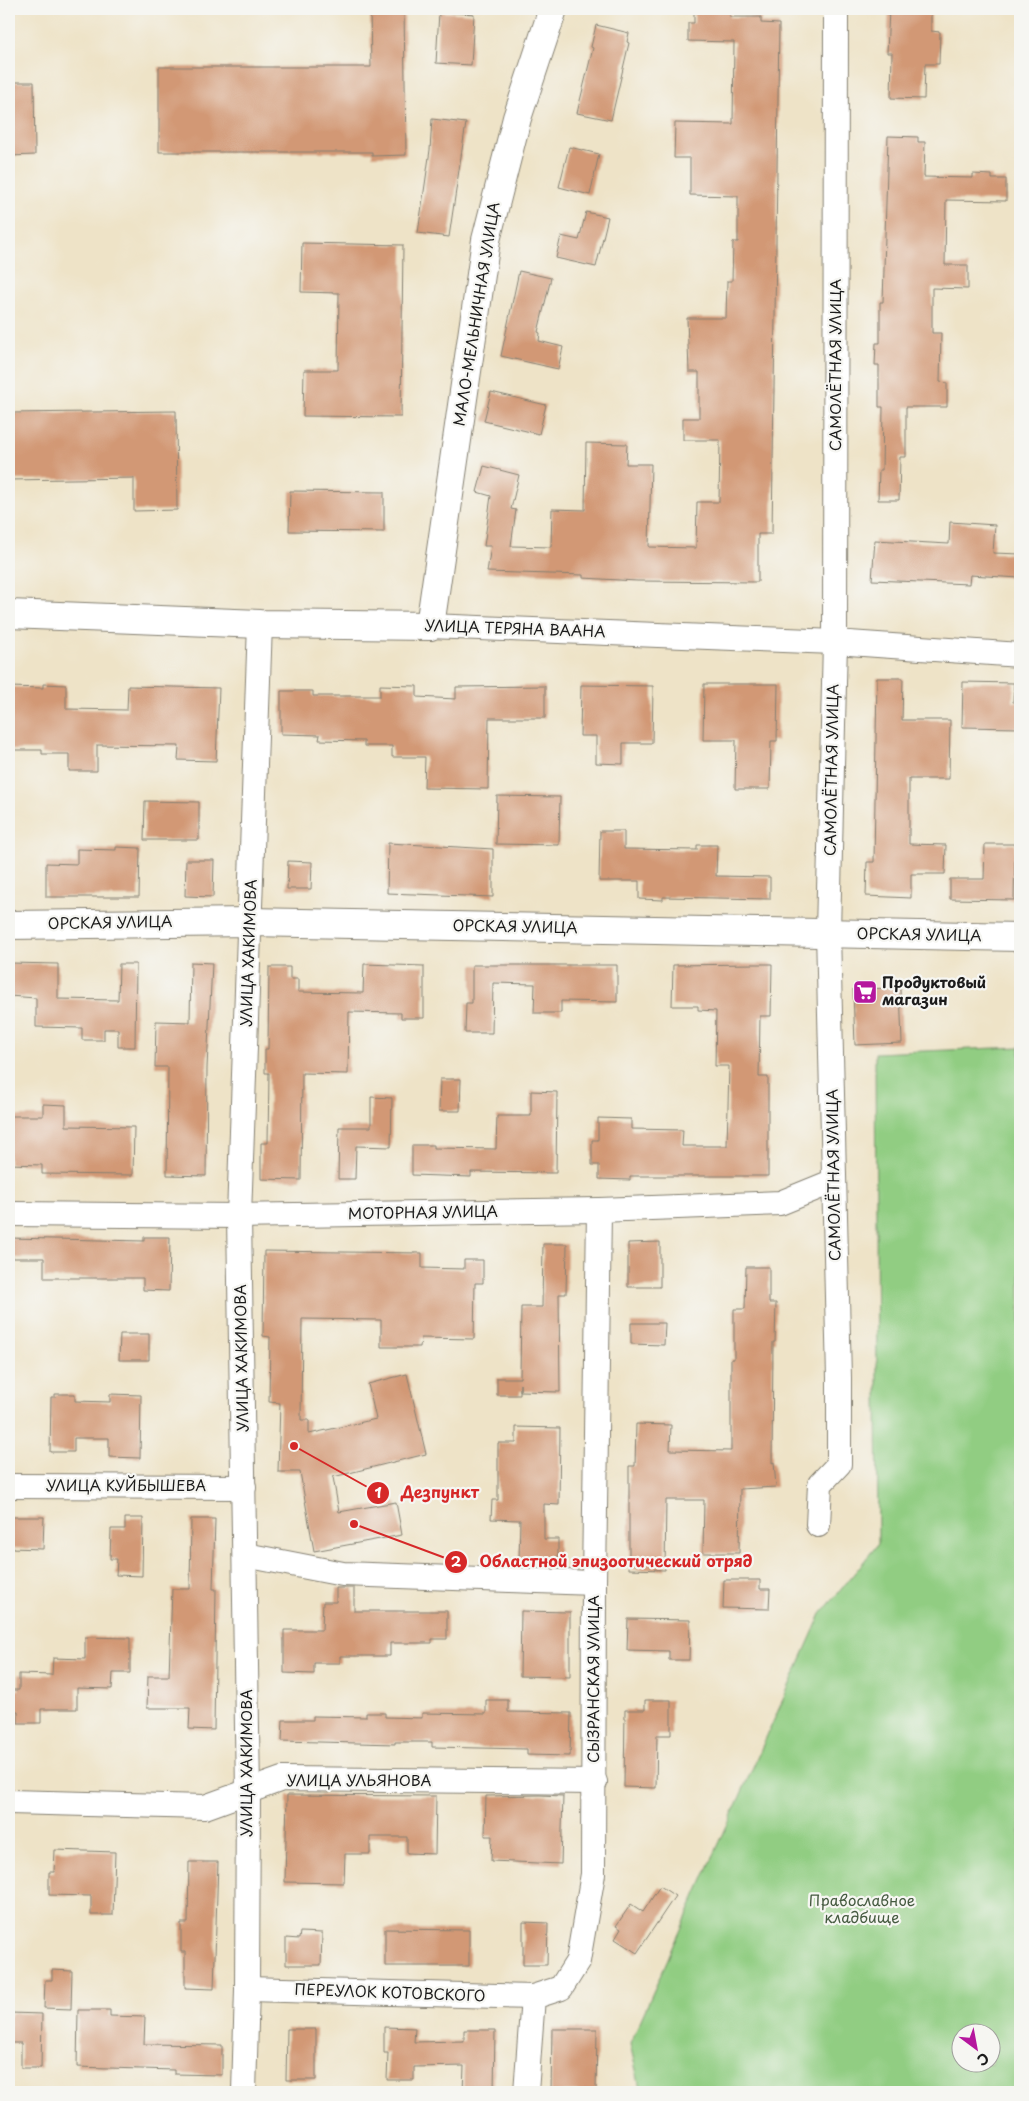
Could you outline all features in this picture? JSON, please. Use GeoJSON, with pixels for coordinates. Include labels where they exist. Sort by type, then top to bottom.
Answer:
{"type":"FeatureCollection","features":[{"type":"Feature","properties":{"kind":"street","name":"МАЛО-МЕЛЬНИЧНАЯ УЛИЦА"},"geometry":{"type":"LineString","coordinates":[[430,626],[486,240],[517,118],[553,9]]}},
{"type":"Feature","properties":{"kind":"street","name":"САМОЛЁТНАЯ УЛИЦА"},"geometry":{"type":"LineString","coordinates":[[818,1524],[820,1484],[839,1464],[839,1378],[828,932],[835,642],[836,9]]}},
{"type":"Feature","properties":{"kind":"street","name":"УЛИЦА ТЕРЯНА ВААНА"},"geometry":{"type":"LineString","coordinates":[[9,614],[260,624],[430,626],[835,642],[1020,655]]}},
{"type":"Feature","properties":{"kind":"street","name":"УЛИЦА ХАКИМОВА"},"geometry":{"type":"LineString","coordinates":[[244,2092],[247,1989],[248,1792],[239,1216],[260,624]]}},
{"type":"Feature","properties":{"kind":"street","name":"ОРСКАЯ УЛИЦА"},"geometry":{"type":"LineString","coordinates":[[9,925],[250,922],[1020,937]]}},
{"type":"Feature","properties":{"kind":"street","name":"МОТОРНАЯ УЛИЦА"},"geometry":{"type":"LineString","coordinates":[[9,1214],[239,1216],[599,1210],[780,1203],[834,1181]]}},
{"type":"Feature","properties":{"kind":"street","name":"СЫЗРАНСКАЯ УЛИЦА"},"geometry":{"type":"LineString","coordinates":[[533,1997],[561,1988],[578,1960],[593,1874],[595,1782],[594,1584],[599,1210]]}},
{"type":"Feature","properties":{"kind":"street","name":"УЛИЦА КУЙБЫШЕВА"},"geometry":{"type":"LineString","coordinates":[[9,1486],[244,1487]]}},
{"type":"Feature","properties":{"kind":"street"},"geometry":{"type":"LineString","coordinates":[[245,1555],[343,1574],[594,1584]]}},
{"type":"Feature","properties":{"kind":"street","name":"УЛИЦА УЛЬЯНОВА"},"geometry":{"type":"LineString","coordinates":[[9,1802],[205,1807],[282,1779],[595,1782]]}},
{"type":"Feature","properties":{"kind":"street","name":"ПЕРЕУЛОК КОТОВСКОГО"},"geometry":{"type":"LineString","coordinates":[[247,1989],[533,1997]]}},
{"type":"Feature","properties":{"kind":"street"},"geometry":{"type":"LineString","coordinates":[[526,2092],[533,1997]]}},
{"type":"Feature","properties":{"kind":"green space","name":"Православное кладбище"},"geometry":{"type":"Polygon","coordinates":[[[1020,1047],[1020,2092],[641,2092],[630,2044],[821,1614],[878,1544],[875,1053],[1020,1047]]]}},
{"type":"Feature","properties":{"kind":"building"},"geometry":{"type":"Polygon","coordinates":[[[370,9],[404,9],[406,155],[372,156],[372,152],[159,152],[159,67],[371,67],[370,9]]]}},
{"type":"Feature","properties":{"kind":"building"},"geometry":{"type":"Polygon","coordinates":[[[694,9],[730,9],[730,17],[761,17],[761,23],[779,24],[772,534],[758,534],[758,582],[637,581],[583,578],[583,575],[487,572],[491,546],[484,546],[491,496],[477,492],[484,466],[519,475],[511,509],[516,510],[511,546],[551,547],[552,509],[585,510],[586,443],[627,444],[626,464],[651,464],[649,547],[696,548],[697,502],[719,502],[720,440],[683,440],[683,418],[699,418],[699,372],[689,372],[687,318],[726,318],[727,281],[732,281],[733,242],[738,242],[738,196],[690,195],[690,158],[674,158],[675,123],[733,124],[734,42],[688,41],[688,23],[694,23],[694,9]]]}},
{"type":"Feature","properties":{"kind":"building"},"geometry":{"type":"Polygon","coordinates":[[[889,9],[931,10],[931,31],[940,32],[939,64],[925,64],[924,99],[891,98],[892,53],[887,53],[889,9]]]}},
{"type":"Feature","properties":{"kind":"building"},"geometry":{"type":"Polygon","coordinates":[[[439,12],[474,14],[471,65],[436,63],[439,12]]]}},
{"type":"Feature","properties":{"kind":"building"},"geometry":{"type":"Polygon","coordinates":[[[596,25],[629,33],[627,42],[629,43],[611,120],[577,113],[593,48],[591,47],[596,25]]]}},
{"type":"Feature","properties":{"kind":"building"},"geometry":{"type":"Polygon","coordinates":[[[9,82],[34,82],[35,155],[9,156],[9,82]]]}},
{"type":"Feature","properties":{"kind":"building"},"geometry":{"type":"Polygon","coordinates":[[[432,119],[466,123],[449,237],[418,233],[430,150],[432,119]]]}},
{"type":"Feature","properties":{"kind":"building"},"geometry":{"type":"Polygon","coordinates":[[[888,136],[918,137],[918,142],[925,142],[924,177],[973,178],[973,174],[992,175],[992,179],[1006,179],[1006,201],[946,200],[945,265],[968,265],[968,289],[932,288],[932,333],[941,333],[940,382],[947,383],[947,407],[906,407],[906,457],[900,457],[899,500],[878,500],[879,470],[882,470],[883,407],[879,407],[879,365],[875,365],[876,343],[880,343],[880,302],[883,302],[888,136]]]}},
{"type":"Feature","properties":{"kind":"building"},"geometry":{"type":"Polygon","coordinates":[[[569,147],[599,154],[590,195],[559,187],[569,147]]]}},
{"type":"Feature","properties":{"kind":"building"},"geometry":{"type":"Polygon","coordinates":[[[586,212],[608,217],[596,267],[556,258],[561,236],[579,240],[586,212]]]}},
{"type":"Feature","properties":{"kind":"building"},"geometry":{"type":"Polygon","coordinates":[[[302,243],[403,245],[401,417],[303,416],[304,370],[338,370],[339,293],[301,292],[302,243]]]}},
{"type":"Feature","properties":{"kind":"building"},"geometry":{"type":"Polygon","coordinates":[[[519,271],[551,278],[538,332],[540,333],[539,341],[563,347],[558,369],[501,356],[519,271]]]}},
{"type":"Feature","properties":{"kind":"building"},"geometry":{"type":"Polygon","coordinates":[[[491,392],[546,405],[539,434],[484,421],[491,392]]]}},
{"type":"Feature","properties":{"kind":"building"},"geometry":{"type":"Polygon","coordinates":[[[176,411],[177,510],[134,511],[134,478],[9,480],[9,413],[176,411]]]}},
{"type":"Feature","properties":{"kind":"building"},"geometry":{"type":"Polygon","coordinates":[[[290,491],[384,492],[384,532],[289,531],[290,491]]]}},
{"type":"Feature","properties":{"kind":"building"},"geometry":{"type":"Polygon","coordinates":[[[950,522],[995,525],[993,553],[1020,554],[1020,578],[970,575],[969,584],[872,580],[875,540],[949,544],[950,522]]]}},
{"type":"Feature","properties":{"kind":"building"},"geometry":{"type":"Polygon","coordinates":[[[877,678],[903,678],[902,720],[950,720],[949,779],[909,779],[909,844],[946,845],[945,874],[911,874],[911,898],[866,896],[867,862],[874,862],[877,678]]]}},
{"type":"Feature","properties":{"kind":"building"},"geometry":{"type":"Polygon","coordinates":[[[963,682],[1014,683],[1013,702],[1020,701],[1020,728],[962,727],[963,682]]]}},
{"type":"Feature","properties":{"kind":"building"},"geometry":{"type":"Polygon","coordinates":[[[43,684],[66,685],[66,709],[127,710],[128,686],[219,688],[216,761],[178,760],[179,746],[97,745],[97,771],[69,771],[69,754],[42,754],[42,750],[9,750],[9,687],[43,688],[43,684]]]}},
{"type":"Feature","properties":{"kind":"building"},"geometry":{"type":"Polygon","coordinates":[[[704,684],[778,684],[777,741],[771,741],[770,789],[735,789],[736,740],[703,740],[704,684]]]}},
{"type":"Feature","properties":{"kind":"building"},"geometry":{"type":"Polygon","coordinates":[[[380,685],[417,686],[417,697],[456,699],[456,687],[545,686],[545,718],[489,718],[488,789],[424,788],[425,757],[392,757],[392,746],[364,746],[364,741],[319,740],[320,735],[281,734],[281,691],[313,691],[313,696],[380,696],[380,685]]]}},
{"type":"Feature","properties":{"kind":"building"},"geometry":{"type":"Polygon","coordinates":[[[581,685],[653,686],[652,743],[623,743],[623,764],[596,763],[596,736],[580,736],[581,685]]]}},
{"type":"Feature","properties":{"kind":"building"},"geometry":{"type":"Polygon","coordinates":[[[497,796],[560,797],[559,845],[496,844],[497,796]]]}},
{"type":"Feature","properties":{"kind":"building"},"geometry":{"type":"Polygon","coordinates":[[[145,801],[199,802],[199,840],[144,840],[145,801]]]}},
{"type":"Feature","properties":{"kind":"building"},"geometry":{"type":"Polygon","coordinates":[[[600,831],[624,831],[624,849],[697,850],[697,845],[717,845],[716,876],[770,877],[770,899],[663,897],[663,900],[639,899],[639,881],[599,881],[600,831]]]}},
{"type":"Feature","properties":{"kind":"building"},"geometry":{"type":"Polygon","coordinates":[[[388,843],[493,849],[493,897],[387,893],[388,843]]]}},
{"type":"Feature","properties":{"kind":"building"},"geometry":{"type":"Polygon","coordinates":[[[985,844],[1015,844],[1014,900],[950,899],[950,879],[984,879],[985,844]]]}},
{"type":"Feature","properties":{"kind":"building"},"geometry":{"type":"Polygon","coordinates":[[[116,847],[140,848],[139,897],[46,897],[46,863],[77,864],[77,849],[116,850],[116,847]]]}},
{"type":"Feature","properties":{"kind":"building"},"geometry":{"type":"Polygon","coordinates":[[[186,860],[214,860],[213,897],[185,896],[186,860]]]}},
{"type":"Feature","properties":{"kind":"building"},"geometry":{"type":"Polygon","coordinates":[[[288,861],[312,862],[311,889],[287,889],[288,861]]]}},
{"type":"Feature","properties":{"kind":"building"},"geometry":{"type":"Polygon","coordinates":[[[191,962],[212,963],[207,1068],[206,1176],[167,1175],[168,1067],[155,1067],[156,1021],[190,1022],[191,962]]]}},
{"type":"Feature","properties":{"kind":"building"},"geometry":{"type":"Polygon","coordinates":[[[9,963],[58,964],[58,999],[118,1000],[119,964],[136,964],[135,1047],[118,1047],[118,1029],[104,1029],[104,1040],[82,1040],[82,1028],[36,1027],[36,998],[9,996],[9,963]]]}},
{"type":"Feature","properties":{"kind":"building"},"geometry":{"type":"Polygon","coordinates":[[[364,964],[424,966],[424,1018],[401,1018],[401,1013],[349,1012],[348,1074],[302,1073],[301,1180],[261,1179],[261,1143],[268,1143],[269,1073],[265,1073],[265,1049],[268,1049],[269,967],[290,967],[290,979],[298,979],[298,992],[363,993],[364,964]]]}},
{"type":"Feature","properties":{"kind":"building"},"geometry":{"type":"Polygon","coordinates":[[[772,964],[771,1016],[760,1016],[759,1077],[768,1077],[768,1176],[630,1176],[630,1180],[599,1179],[599,1165],[592,1165],[592,1140],[598,1140],[598,1118],[631,1119],[631,1129],[683,1130],[682,1146],[727,1146],[729,1066],[715,1066],[716,1011],[698,1010],[698,1006],[672,1006],[673,965],[772,964]]]}},
{"type":"Feature","properties":{"kind":"building"},"geometry":{"type":"Polygon","coordinates":[[[472,965],[617,965],[617,1002],[561,1001],[561,1013],[534,1013],[535,984],[493,983],[492,1033],[465,1033],[466,1003],[472,1003],[472,965]]]}},
{"type":"Feature","properties":{"kind":"building"},"geometry":{"type":"Polygon","coordinates":[[[900,988],[902,1043],[855,1045],[853,989],[900,988]]]}},
{"type":"Feature","properties":{"kind":"building"},"geometry":{"type":"Polygon","coordinates":[[[440,1079],[461,1079],[460,1111],[439,1111],[440,1079]]]}},
{"type":"Feature","properties":{"kind":"building"},"geometry":{"type":"Polygon","coordinates":[[[531,1091],[557,1092],[556,1173],[471,1172],[471,1177],[412,1175],[412,1145],[434,1145],[434,1148],[496,1149],[497,1116],[531,1116],[531,1091]]]}},
{"type":"Feature","properties":{"kind":"building"},"geometry":{"type":"Polygon","coordinates":[[[371,1097],[392,1098],[391,1147],[356,1146],[355,1179],[338,1179],[339,1127],[371,1127],[371,1097]]]}},
{"type":"Feature","properties":{"kind":"building"},"geometry":{"type":"Polygon","coordinates":[[[43,1104],[66,1105],[66,1126],[134,1127],[133,1175],[42,1174],[42,1165],[9,1164],[9,1116],[43,1116],[43,1104]]]}},
{"type":"Feature","properties":{"kind":"building"},"geometry":{"type":"Polygon","coordinates":[[[144,1237],[170,1237],[169,1291],[143,1290],[143,1278],[44,1278],[44,1258],[9,1258],[9,1238],[144,1241],[144,1237]]]}},
{"type":"Feature","properties":{"kind":"building"},"geometry":{"type":"Polygon","coordinates":[[[660,1242],[660,1287],[628,1287],[628,1243],[660,1242]]]}},
{"type":"Feature","properties":{"kind":"building"},"geometry":{"type":"Polygon","coordinates":[[[543,1244],[567,1244],[566,1294],[559,1294],[560,1392],[520,1391],[520,1395],[497,1395],[497,1378],[520,1378],[521,1307],[542,1307],[543,1244]]]}},
{"type":"Feature","properties":{"kind":"building"},"geometry":{"type":"Polygon","coordinates":[[[264,1251],[422,1253],[422,1268],[464,1269],[464,1260],[483,1260],[483,1283],[475,1283],[474,1339],[421,1338],[420,1347],[381,1347],[381,1320],[302,1319],[301,1420],[309,1420],[309,1434],[376,1419],[368,1384],[407,1374],[426,1454],[333,1477],[339,1512],[396,1502],[402,1535],[314,1551],[300,1472],[278,1472],[280,1403],[269,1402],[270,1337],[263,1336],[264,1251]]]}},
{"type":"Feature","properties":{"kind":"building"},"geometry":{"type":"Polygon","coordinates":[[[746,1267],[769,1267],[769,1303],[776,1303],[775,1342],[773,1342],[772,1463],[774,1462],[776,1487],[740,1489],[739,1553],[703,1553],[704,1500],[666,1500],[665,1570],[629,1569],[629,1466],[635,1466],[636,1424],[671,1425],[670,1450],[731,1451],[731,1359],[734,1359],[734,1309],[745,1309],[746,1267]]]}},
{"type":"Feature","properties":{"kind":"building"},"geometry":{"type":"Polygon","coordinates":[[[631,1323],[665,1323],[664,1345],[631,1344],[631,1323]]]}},
{"type":"Feature","properties":{"kind":"building"},"geometry":{"type":"Polygon","coordinates":[[[120,1334],[149,1334],[149,1360],[119,1360],[120,1334]]]}},
{"type":"Feature","properties":{"kind":"building"},"geometry":{"type":"Polygon","coordinates":[[[55,1394],[75,1394],[75,1401],[110,1402],[110,1394],[141,1395],[140,1458],[109,1457],[109,1438],[74,1438],[74,1452],[50,1452],[51,1397],[55,1397],[55,1394]]]}},
{"type":"Feature","properties":{"kind":"building"},"geometry":{"type":"Polygon","coordinates":[[[516,1427],[560,1428],[559,1505],[544,1504],[544,1539],[558,1539],[558,1562],[519,1561],[520,1520],[491,1519],[492,1500],[498,1500],[498,1443],[516,1443],[516,1427]]]}},
{"type":"Feature","properties":{"kind":"building"},"geometry":{"type":"Polygon","coordinates":[[[9,1517],[44,1517],[43,1549],[9,1548],[9,1517]]]}},
{"type":"Feature","properties":{"kind":"building"},"geometry":{"type":"Polygon","coordinates":[[[125,1518],[143,1518],[142,1576],[116,1575],[117,1559],[110,1559],[111,1529],[125,1529],[125,1518]]]}},
{"type":"Feature","properties":{"kind":"building"},"geometry":{"type":"Polygon","coordinates":[[[191,1519],[215,1519],[213,1589],[216,1589],[214,1730],[189,1729],[190,1708],[147,1708],[148,1676],[169,1676],[172,1589],[190,1589],[191,1519]]]}},
{"type":"Feature","properties":{"kind":"building"},"geometry":{"type":"Polygon","coordinates":[[[724,1580],[760,1580],[760,1589],[770,1589],[769,1609],[723,1608],[724,1580]]]}},
{"type":"Feature","properties":{"kind":"building"},"geometry":{"type":"Polygon","coordinates":[[[336,1588],[354,1588],[354,1611],[447,1611],[447,1639],[432,1639],[432,1643],[390,1643],[390,1656],[340,1656],[340,1663],[314,1663],[314,1674],[284,1673],[284,1630],[322,1630],[323,1602],[336,1602],[336,1588]]]}},
{"type":"Feature","properties":{"kind":"building"},"geometry":{"type":"Polygon","coordinates":[[[521,1611],[570,1612],[570,1677],[520,1676],[521,1611]]]}},
{"type":"Feature","properties":{"kind":"building"},"geometry":{"type":"Polygon","coordinates":[[[628,1619],[690,1620],[689,1660],[669,1660],[669,1651],[627,1650],[628,1619]]]}},
{"type":"Feature","properties":{"kind":"building"},"geometry":{"type":"Polygon","coordinates":[[[85,1637],[130,1638],[130,1673],[113,1673],[112,1689],[77,1688],[77,1709],[41,1709],[41,1723],[18,1723],[18,1711],[11,1711],[12,1690],[19,1690],[19,1674],[52,1675],[53,1658],[85,1659],[85,1637]]]}},
{"type":"Feature","properties":{"kind":"building"},"geometry":{"type":"Polygon","coordinates":[[[486,1700],[508,1700],[508,1712],[571,1713],[570,1756],[527,1755],[527,1749],[432,1747],[432,1742],[395,1742],[395,1744],[282,1741],[283,1720],[313,1720],[313,1716],[366,1717],[366,1713],[385,1713],[385,1717],[422,1718],[422,1713],[486,1714],[486,1700]]]}},
{"type":"Feature","properties":{"kind":"building"},"geometry":{"type":"Polygon","coordinates":[[[645,1700],[671,1700],[671,1735],[657,1735],[656,1788],[624,1787],[625,1710],[645,1710],[645,1700]]]}},
{"type":"Feature","properties":{"kind":"building"},"geometry":{"type":"Polygon","coordinates":[[[287,1795],[436,1796],[435,1854],[407,1853],[407,1837],[370,1837],[370,1854],[345,1854],[344,1883],[285,1882],[287,1795]]]}},
{"type":"Feature","properties":{"kind":"building"},"geometry":{"type":"Polygon","coordinates":[[[486,1796],[563,1796],[561,1864],[491,1861],[492,1836],[485,1836],[486,1796]]]}},
{"type":"Feature","properties":{"kind":"building"},"geometry":{"type":"Polygon","coordinates":[[[55,1850],[115,1852],[113,1915],[91,1915],[91,1896],[49,1895],[49,1872],[54,1872],[55,1850]]]}},
{"type":"Feature","properties":{"kind":"building"},"geometry":{"type":"Polygon","coordinates":[[[189,1862],[218,1862],[214,1989],[185,1988],[185,1952],[181,1952],[181,1923],[188,1923],[189,1862]]]}},
{"type":"Feature","properties":{"kind":"building"},"geometry":{"type":"Polygon","coordinates":[[[660,1886],[675,1896],[637,1953],[615,1939],[621,1929],[616,1926],[631,1904],[643,1912],[660,1886]]]}},
{"type":"Feature","properties":{"kind":"building"},"geometry":{"type":"Polygon","coordinates":[[[523,1922],[548,1923],[547,1965],[523,1965],[523,1922]]]}},
{"type":"Feature","properties":{"kind":"building"},"geometry":{"type":"Polygon","coordinates":[[[385,1929],[469,1930],[469,1966],[385,1966],[385,1929]]]}},
{"type":"Feature","properties":{"kind":"building"},"geometry":{"type":"Polygon","coordinates":[[[300,1932],[322,1933],[321,1965],[286,1965],[286,1938],[299,1939],[300,1932]]]}},
{"type":"Feature","properties":{"kind":"building"},"geometry":{"type":"Polygon","coordinates":[[[52,1970],[72,1971],[71,2009],[44,2008],[45,1980],[52,1980],[52,1970]]]}},
{"type":"Feature","properties":{"kind":"building"},"geometry":{"type":"Polygon","coordinates":[[[78,2010],[110,2010],[110,2016],[145,2017],[144,2044],[222,2045],[222,2075],[174,2074],[174,2070],[77,2067],[78,2010]]]}},
{"type":"Feature","properties":{"kind":"building"},"geometry":{"type":"Polygon","coordinates":[[[10,2013],[42,2014],[41,2068],[21,2068],[21,2043],[10,2043],[10,2013]]]}},
{"type":"Feature","properties":{"kind":"building"},"geometry":{"type":"Polygon","coordinates":[[[384,2027],[415,2028],[414,2042],[464,2041],[464,2030],[495,2030],[494,2092],[463,2092],[464,2066],[414,2067],[414,2080],[387,2080],[388,2053],[384,2053],[384,2027]]]}},
{"type":"Feature","properties":{"kind":"building"},"geometry":{"type":"Polygon","coordinates":[[[287,2029],[316,2029],[316,2080],[286,2080],[287,2029]]]}},
{"type":"Feature","properties":{"kind":"building"},"geometry":{"type":"Polygon","coordinates":[[[552,2029],[597,2029],[596,2092],[551,2092],[552,2029]]]}},
{"type":"Feature","properties":{"kind":"place","name":"Продуктовый магазин"},"geometry":{"type":"Point","coordinates":[865,992]}},
{"type":"Feature","properties":{"kind":"place","name":"Дезпункт"},"geometry":{"type":"Point","coordinates":[294,1446]}},
{"type":"Feature","properties":{"kind":"place","name":"Областной эпизоотический отряд"},"geometry":{"type":"Point","coordinates":[354,1524]}}]}
